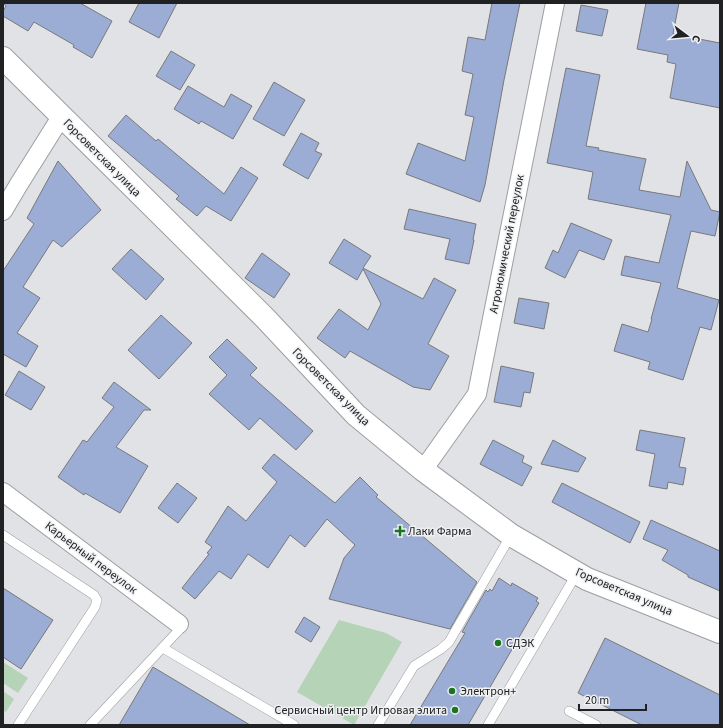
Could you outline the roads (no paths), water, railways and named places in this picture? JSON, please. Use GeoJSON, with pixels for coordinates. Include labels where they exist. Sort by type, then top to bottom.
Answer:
{"type":"FeatureCollection","features":[{"type":"Feature","properties":{"kind":"street","name":"Агрономический переулок"},"geometry":{"type":"LineString","coordinates":[[423,470],[477,394],[555,3]]}},
{"type":"Feature","properties":{"kind":"street","name":"Горсоветская улица"},"geometry":{"type":"LineString","coordinates":[[3,58],[265,318],[356,415],[423,470],[512,535],[577,573],[588,579],[720,632]]}},
{"type":"Feature","properties":{"kind":"street"},"geometry":{"type":"LineString","coordinates":[[3,211],[18,184],[61,117]]}},
{"type":"Feature","properties":{"kind":"street","name":"Карьерный переулок"},"geometry":{"type":"LineString","coordinates":[[3,492],[179,624]]}},
{"type":"Feature","properties":{"kind":"lane"},"geometry":{"type":"LineString","coordinates":[[3,535],[94,595],[97,600],[95,607],[18,725]]}},
{"type":"Feature","properties":{"kind":"lane"},"geometry":{"type":"LineString","coordinates":[[378,725],[414,666],[441,649],[449,642],[512,535]]}},
{"type":"Feature","properties":{"kind":"lane"},"geometry":{"type":"LineString","coordinates":[[488,725],[577,573]]}},
{"type":"Feature","properties":{"kind":"lane"},"geometry":{"type":"LineString","coordinates":[[90,725],[179,630],[179,624]]}},
{"type":"Feature","properties":{"kind":"lane"},"geometry":{"type":"LineString","coordinates":[[163,648],[294,725]]}},
{"type":"Feature","properties":{"kind":"lane"},"geometry":{"type":"LineString","coordinates":[[568,711],[596,725]]}},
{"type":"Feature","properties":{"kind":"place","name":"Лаки Фарма"},"geometry":{"type":"Point","coordinates":[400,531]}},
{"type":"Feature","properties":{"kind":"place","name":"СДЭК"},"geometry":{"type":"Point","coordinates":[498,643]}},
{"type":"Feature","properties":{"kind":"place","name":"Электрон+"},"geometry":{"type":"Point","coordinates":[452,691]}},
{"type":"Feature","properties":{"kind":"place","name":"Сервисный центр Игровая элита"},"geometry":{"type":"Point","coordinates":[455,710]}}]}
